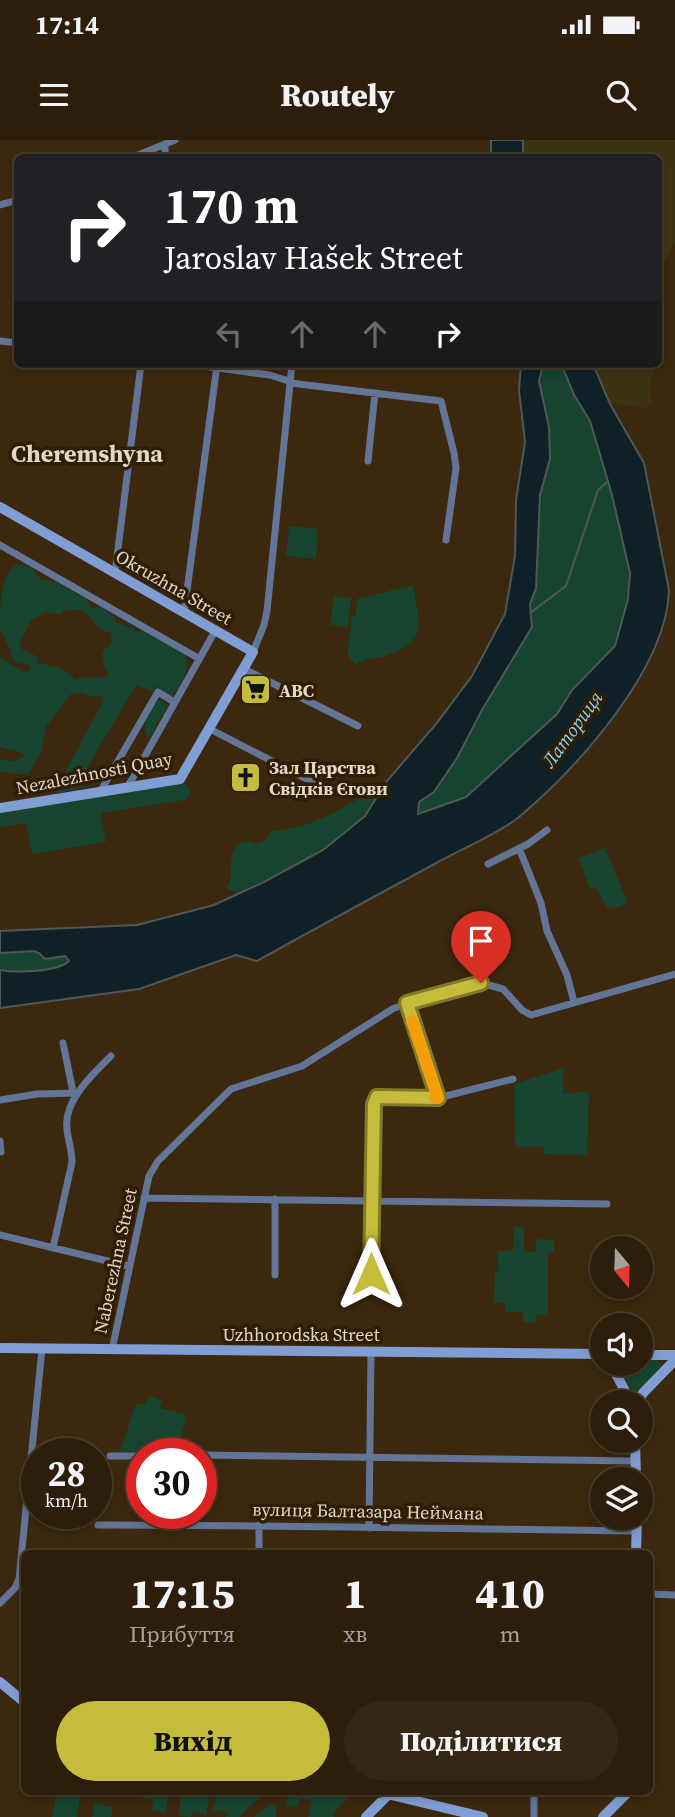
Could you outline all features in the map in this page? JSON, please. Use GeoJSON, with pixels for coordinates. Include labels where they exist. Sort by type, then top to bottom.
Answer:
{"type":"FeatureCollection","features":[{"type":"Feature","properties":{"kind":"street"},"geometry":{"type":"LineString","coordinates":[[141,154],[175,140]]}},
{"type":"Feature","properties":{"kind":"street"},"geometry":{"type":"LineString","coordinates":[[165,145],[165,154]]}},
{"type":"Feature","properties":{"kind":"street"},"geometry":{"type":"LineString","coordinates":[[115,573],[141,368]]}},
{"type":"Feature","properties":{"kind":"street"},"geometry":{"type":"LineString","coordinates":[[184,614],[216,368]]}},
{"type":"Feature","properties":{"kind":"street"},"geometry":{"type":"LineString","coordinates":[[228,368],[290,381],[440,401],[456,468],[446,540]]}},
{"type":"Feature","properties":{"kind":"street"},"geometry":{"type":"LineString","coordinates":[[292,368],[264,625],[244,669],[208,728],[322,787]]}},
{"type":"Feature","properties":{"kind":"street"},"geometry":{"type":"LineString","coordinates":[[368,461],[375,393]]}},
{"type":"Feature","properties":{"kind":"street","name":"Okruzhna Street"},"geometry":{"type":"LineString","coordinates":[[0,507],[253,652]]}},
{"type":"Feature","properties":{"kind":"street"},"geometry":{"type":"LineString","coordinates":[[0,545],[198,658]]}},
{"type":"Feature","properties":{"kind":"street"},"geometry":{"type":"LineString","coordinates":[[127,788],[215,631]]}},
{"type":"Feature","properties":{"kind":"street"},"geometry":{"type":"LineString","coordinates":[[244,669],[358,726]]}},
{"type":"Feature","properties":{"kind":"street"},"geometry":{"type":"LineString","coordinates":[[100,792],[158,692],[174,702]]}},
{"type":"Feature","properties":{"kind":"street","name":"Nezalezhnosti Quay"},"geometry":{"type":"LineString","coordinates":[[0,808],[180,779],[208,728]]}},
{"type":"Feature","properties":{"kind":"street"},"geometry":{"type":"LineString","coordinates":[[488,864],[547,830]]}},
{"type":"Feature","properties":{"kind":"street"},"geometry":{"type":"LineString","coordinates":[[519,848],[541,903],[547,931],[567,975],[574,1002]]}},
{"type":"Feature","properties":{"kind":"street","name":"Naberezhna Street"},"geometry":{"type":"LineString","coordinates":[[112,1350],[149,1176],[158,1161],[231,1089],[302,1066],[384,1012],[481,983],[503,989],[522,1010],[531,1015],[675,974]]}},
{"type":"Feature","properties":{"kind":"street"},"geometry":{"type":"LineString","coordinates":[[407,1003],[438,1098]]}},
{"type":"Feature","properties":{"kind":"street"},"geometry":{"type":"LineString","coordinates":[[63,1043],[75,1093]]}},
{"type":"Feature","properties":{"kind":"street"},"geometry":{"type":"LineString","coordinates":[[53,1248],[72,1162],[67,1121],[75,1093],[111,1056]]}},
{"type":"Feature","properties":{"kind":"street"},"geometry":{"type":"LineString","coordinates":[[371,1274],[374,1104],[377,1097],[438,1098],[513,1079]]}},
{"type":"Feature","properties":{"kind":"street"},"geometry":{"type":"LineString","coordinates":[[0,1100],[37,1094],[75,1093]]}},
{"type":"Feature","properties":{"kind":"street"},"geometry":{"type":"LineString","coordinates":[[0,1141],[1,1152]]}},
{"type":"Feature","properties":{"kind":"street"},"geometry":{"type":"LineString","coordinates":[[144,1198],[607,1204]]}},
{"type":"Feature","properties":{"kind":"street"},"geometry":{"type":"LineString","coordinates":[[275,1199],[275,1275]]}},
{"type":"Feature","properties":{"kind":"street"},"geometry":{"type":"LineString","coordinates":[[0,1235],[128,1266]]}},
{"type":"Feature","properties":{"kind":"street","name":"Uzhhorodska Street"},"geometry":{"type":"LineString","coordinates":[[0,1348],[590,1354]]}},
{"type":"Feature","properties":{"kind":"street"},"geometry":{"type":"LineString","coordinates":[[22,1550],[42,1349]]}},
{"type":"Feature","properties":{"kind":"street"},"geometry":{"type":"LineString","coordinates":[[369,1528],[371,1352]]}},
{"type":"Feature","properties":{"kind":"street"},"geometry":{"type":"LineString","coordinates":[[653,1355],[675,1357]]}},
{"type":"Feature","properties":{"kind":"street"},"geometry":{"type":"LineString","coordinates":[[646,1390],[675,1357]]}},
{"type":"Feature","properties":{"kind":"street"},"geometry":{"type":"LineString","coordinates":[[636,1453],[636,1467]]}},
{"type":"Feature","properties":{"kind":"street"},"geometry":{"type":"LineString","coordinates":[[217,1455],[636,1461]]}},
{"type":"Feature","properties":{"kind":"street","name":"вулиця Балтазара Неймана"},"geometry":{"type":"LineString","coordinates":[[112,1525],[637,1531]]}},
{"type":"Feature","properties":{"kind":"street"},"geometry":{"type":"LineString","coordinates":[[259,1525],[259,1550]]}},
{"type":"Feature","properties":{"kind":"street"},"geometry":{"type":"LineString","coordinates":[[636,1550],[637,1531]]}},
{"type":"Feature","properties":{"kind":"street"},"geometry":{"type":"LineString","coordinates":[[0,1603],[15,1588],[21,1559]]}},
{"type":"Feature","properties":{"kind":"street"},"geometry":{"type":"LineString","coordinates":[[653,1594],[675,1595]]}},
{"type":"Feature","properties":{"kind":"street"},"geometry":{"type":"LineString","coordinates":[[0,1682],[21,1700]]}},
{"type":"Feature","properties":{"kind":"street"},"geometry":{"type":"LineString","coordinates":[[366,1817],[382,1795]]}},
{"type":"Feature","properties":{"kind":"street"},"geometry":{"type":"LineString","coordinates":[[392,1795],[484,1817]]}},
{"type":"Feature","properties":{"kind":"street"},"geometry":{"type":"LineString","coordinates":[[534,1795],[534,1817]]}},
{"type":"Feature","properties":{"kind":"street"},"geometry":{"type":"LineString","coordinates":[[603,1817],[625,1795]]}},
{"type":"Feature","properties":{"kind":"green space"},"geometry":{"type":"Polygon","coordinates":[[[542,368],[563,368],[574,395],[590,421],[612,495],[630,573],[628,599],[615,646],[572,690],[557,714],[466,797],[418,814],[419,802],[434,792],[457,758],[482,710],[532,627],[530,604],[536,588],[540,495],[550,459],[549,427],[539,381],[542,368]]]}},
{"type":"Feature","properties":{"kind":"green space"},"geometry":{"type":"Polygon","coordinates":[[[289,526],[318,529],[316,559],[286,556],[289,526]]]}},
{"type":"Feature","properties":{"kind":"green space"},"geometry":{"type":"Polygon","coordinates":[[[16,564],[31,567],[42,580],[55,582],[85,597],[92,609],[100,606],[114,617],[116,622],[134,628],[136,634],[141,630],[186,655],[184,677],[171,696],[157,686],[153,692],[136,685],[87,768],[88,779],[84,788],[58,793],[55,791],[104,700],[102,696],[71,694],[46,727],[41,753],[29,773],[24,775],[0,771],[0,760],[15,761],[24,756],[22,753],[0,747],[0,657],[25,673],[30,670],[31,665],[18,663],[12,658],[0,627],[2,593],[16,564]],[[63,610],[62,614],[45,612],[31,620],[19,645],[23,650],[39,657],[38,663],[63,670],[75,680],[87,677],[105,678],[109,672],[105,669],[102,652],[112,643],[110,638],[113,633],[98,626],[85,612],[63,610]]]}},
{"type":"Feature","properties":{"kind":"green space"},"geometry":{"type":"Polygon","coordinates":[[[413,585],[419,622],[415,639],[397,652],[364,660],[355,665],[347,655],[357,599],[413,585]]]}},
{"type":"Feature","properties":{"kind":"green space"},"geometry":{"type":"Polygon","coordinates":[[[334,596],[351,598],[348,627],[330,625],[334,596]]]}},
{"type":"Feature","properties":{"kind":"green space"},"geometry":{"type":"Polygon","coordinates":[[[161,699],[167,706],[166,710],[154,732],[147,737],[147,716],[161,699]]]}},
{"type":"Feature","properties":{"kind":"green space"},"geometry":{"type":"Polygon","coordinates":[[[180,779],[188,787],[190,796],[185,800],[101,813],[106,842],[32,854],[26,823],[0,827],[0,808],[180,779]]]}},
{"type":"Feature","properties":{"kind":"green space"},"geometry":{"type":"Polygon","coordinates":[[[377,787],[380,789],[362,817],[319,851],[237,893],[227,888],[232,856],[237,844],[250,841],[256,844],[265,841],[271,831],[314,822],[377,787]]]}},
{"type":"Feature","properties":{"kind":"green space"},"geometry":{"type":"Polygon","coordinates":[[[605,848],[628,903],[614,909],[612,906],[607,908],[596,887],[590,889],[579,858],[605,848]]]}},
{"type":"Feature","properties":{"kind":"green space"},"geometry":{"type":"Polygon","coordinates":[[[34,951],[45,959],[65,956],[69,961],[56,967],[36,970],[0,970],[0,953],[34,951]]]}},
{"type":"Feature","properties":{"kind":"green space"},"geometry":{"type":"Polygon","coordinates":[[[563,1068],[563,1093],[589,1092],[587,1155],[544,1154],[544,1147],[515,1147],[514,1084],[563,1068]]]}},
{"type":"Feature","properties":{"kind":"green space"},"geometry":{"type":"Polygon","coordinates":[[[514,1227],[524,1227],[524,1252],[536,1252],[536,1239],[554,1240],[554,1252],[548,1253],[548,1315],[536,1315],[535,1323],[523,1322],[523,1312],[505,1312],[505,1303],[494,1303],[498,1251],[513,1251],[514,1227]]]}},
{"type":"Feature","properties":{"kind":"green space"},"geometry":{"type":"Polygon","coordinates":[[[653,1360],[662,1366],[653,1375],[653,1360]]]}},
{"type":"Feature","properties":{"kind":"green space"},"geometry":{"type":"Polygon","coordinates":[[[623,1376],[652,1376],[639,1390],[631,1390],[623,1376]]]}},
{"type":"Feature","properties":{"kind":"green space"},"geometry":{"type":"Polygon","coordinates":[[[149,1396],[162,1400],[160,1408],[187,1415],[181,1438],[126,1438],[126,1452],[120,1452],[136,1404],[145,1405],[149,1396]]]}},
{"type":"Feature","properties":{"kind":"green space"},"geometry":{"type":"Polygon","coordinates":[[[56,1795],[81,1795],[77,1817],[52,1817],[56,1795]]]}},
{"type":"Feature","properties":{"kind":"green space"},"geometry":{"type":"Polygon","coordinates":[[[168,1795],[165,1813],[152,1810],[153,1800],[139,1797],[168,1795]]]}},
{"type":"Feature","properties":{"kind":"green space"},"geometry":{"type":"Polygon","coordinates":[[[182,1795],[210,1795],[206,1817],[204,1814],[192,1812],[191,1817],[178,1816],[182,1795]]]}},
{"type":"Feature","properties":{"kind":"green space"},"geometry":{"type":"Polygon","coordinates":[[[216,1795],[263,1795],[239,1817],[225,1817],[229,1812],[213,1811],[216,1795]]]}},
{"type":"Feature","properties":{"kind":"green space"},"geometry":{"type":"Polygon","coordinates":[[[288,1795],[347,1795],[334,1817],[308,1817],[312,1801],[300,1798],[297,1807],[286,1805],[288,1795]]]}},
{"type":"Feature","properties":{"kind":"green space"},"geometry":{"type":"Polygon","coordinates":[[[95,1803],[113,1807],[111,1817],[92,1817],[95,1803]]]}},
{"type":"Feature","properties":{"kind":"green space"},"geometry":{"type":"Polygon","coordinates":[[[271,1804],[277,1806],[276,1817],[254,1817],[271,1804]]]}},
{"type":"Feature","properties":{"kind":"sand"},"geometry":{"type":"Polygon","coordinates":[[[523,140],[675,140],[675,242],[662,266],[662,154],[523,154],[523,140]]]}},
{"type":"Feature","properties":{"kind":"sand"},"geometry":{"type":"Polygon","coordinates":[[[591,368],[655,368],[649,385],[652,403],[646,409],[610,404],[591,368]]]}},
{"type":"Feature","properties":{"kind":"water"},"geometry":{"type":"Polygon","coordinates":[[[491,140],[523,140],[523,154],[491,154],[491,140]]]}},
{"type":"Feature","properties":{"kind":"water"},"geometry":{"type":"Polygon","coordinates":[[[521,368],[542,368],[539,381],[549,427],[550,459],[540,495],[536,588],[530,604],[532,627],[482,710],[457,758],[434,792],[419,802],[418,814],[466,797],[557,714],[572,690],[615,646],[628,599],[630,573],[612,495],[590,421],[574,395],[563,368],[595,368],[610,404],[644,463],[669,590],[664,620],[653,652],[636,684],[591,744],[567,772],[511,823],[257,961],[236,955],[139,989],[0,1008],[0,970],[47,969],[69,961],[65,956],[45,959],[34,951],[0,953],[0,931],[137,925],[214,905],[323,850],[365,816],[387,781],[436,724],[472,676],[505,614],[515,556],[516,500],[525,442],[519,390],[521,368]]]}},
{"type":"Feature","properties":{"kind":"waterway","name":"Латориця"},"geometry":{"type":"LineString","coordinates":[[530,613],[566,586],[598,490],[608,481]]}},
{"type":"Feature","properties":{"kind":"slow traffic"},"geometry":{"type":"LineString","coordinates":[[412,1021],[438,1098],[435,1098]]}},
{"type":"Feature","properties":{"kind":"place","name":"ABC"},"geometry":{"type":"Point","coordinates":[256,690]}},
{"type":"Feature","properties":{"kind":"place","name":"Зал Царства Свідків Єгови"},"geometry":{"type":"Point","coordinates":[246,777]}},
{"type":"Feature","properties":{"kind":"district","name":"Cheremshyna"},"geometry":{"type":"Point","coordinates":[87,453]}},
{"type":"Feature","properties":{"kind":"route"},"geometry":{"type":"LineString","coordinates":[[371,1274],[374,1104],[377,1097],[438,1098],[407,1003],[481,983]]}}]}
